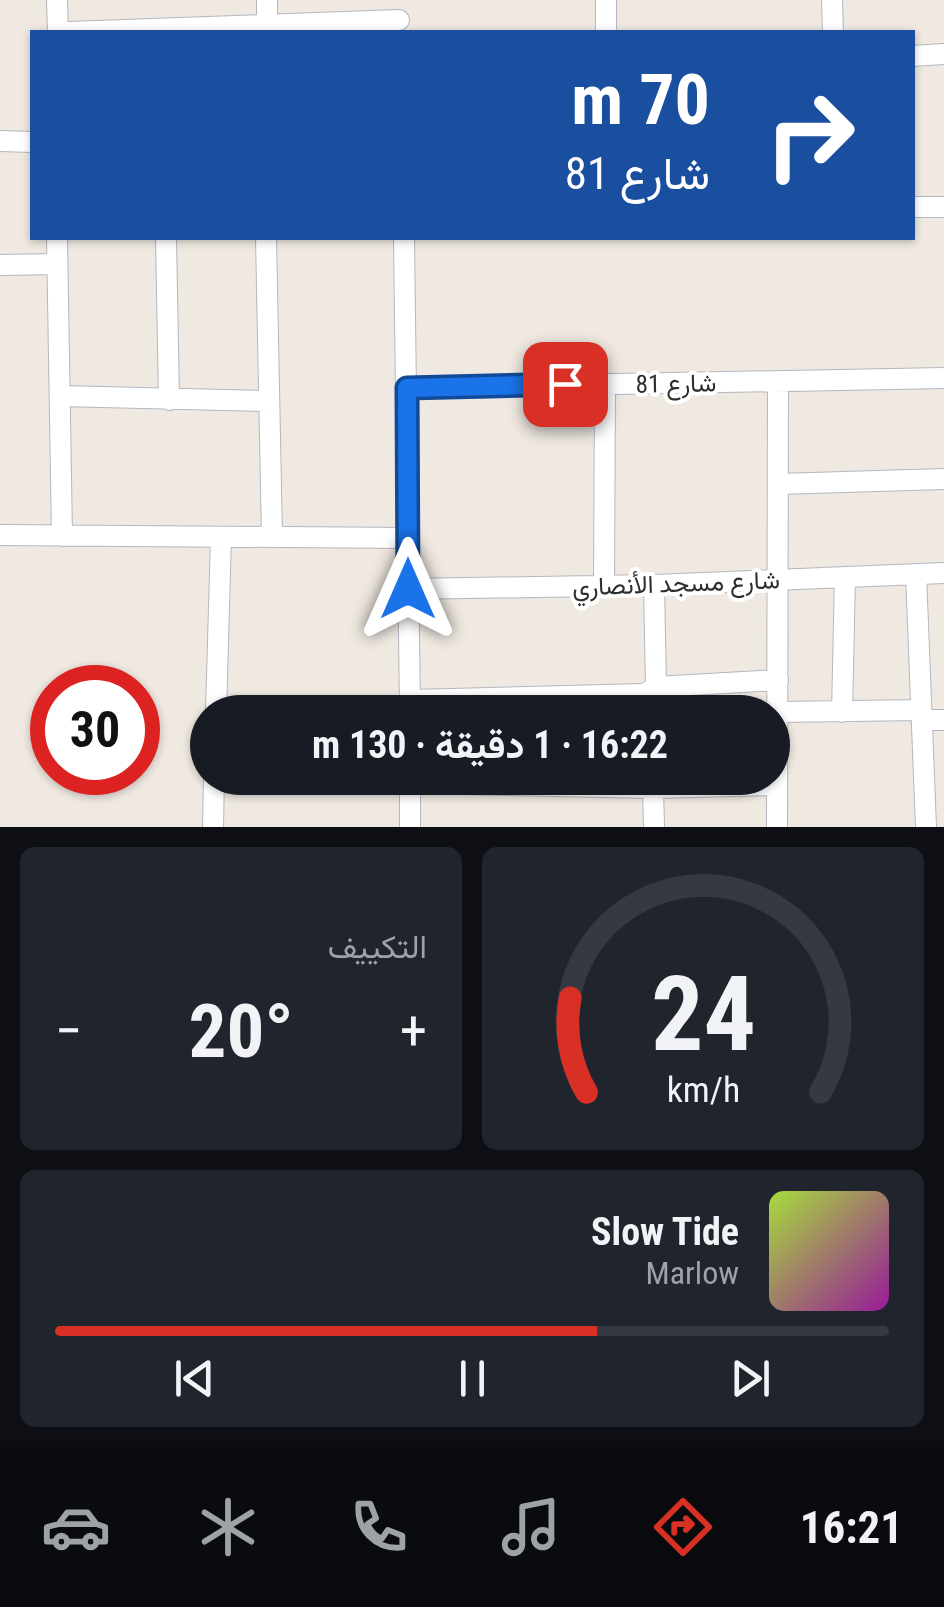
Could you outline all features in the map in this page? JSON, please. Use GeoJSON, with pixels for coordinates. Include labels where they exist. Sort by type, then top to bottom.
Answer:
{"type":"FeatureCollection","features":[{"type":"Feature","properties":{"kind":"street"},"geometry":{"type":"LineString","coordinates":[[57,0],[58,30]]}},
{"type":"Feature","properties":{"kind":"street"},"geometry":{"type":"LineString","coordinates":[[267,0],[267,27]]}},
{"type":"Feature","properties":{"kind":"street"},"geometry":{"type":"LineString","coordinates":[[606,0],[606,30]]}},
{"type":"Feature","properties":{"kind":"street"},"geometry":{"type":"LineString","coordinates":[[832,0],[833,30]]}},
{"type":"Feature","properties":{"kind":"street"},"geometry":{"type":"LineString","coordinates":[[188,30],[399,18]]}},
{"type":"Feature","properties":{"kind":"street"},"geometry":{"type":"LineString","coordinates":[[915,56],[944,54]]}},
{"type":"Feature","properties":{"kind":"street"},"geometry":{"type":"LineString","coordinates":[[0,142],[30,142]]}},
{"type":"Feature","properties":{"kind":"street"},"geometry":{"type":"LineString","coordinates":[[915,208],[944,207]]}},
{"type":"Feature","properties":{"kind":"street"},"geometry":{"type":"LineString","coordinates":[[58,240],[62,536]]}},
{"type":"Feature","properties":{"kind":"street"},"geometry":{"type":"LineString","coordinates":[[166,240],[169,400]]}},
{"type":"Feature","properties":{"kind":"street"},"geometry":{"type":"LineString","coordinates":[[266,240],[272,537]]}},
{"type":"Feature","properties":{"kind":"street"},"geometry":{"type":"LineString","coordinates":[[404,240],[410,695]]}},
{"type":"Feature","properties":{"kind":"street"},"geometry":{"type":"LineString","coordinates":[[0,266],[57,264]]}},
{"type":"Feature","properties":{"kind":"street","name":"شارع 81"},"geometry":{"type":"LineString","coordinates":[[407,388],[944,378]]}},
{"type":"Feature","properties":{"kind":"street"},"geometry":{"type":"LineString","coordinates":[[778,381],[778,695]]}},
{"type":"Feature","properties":{"kind":"street"},"geometry":{"type":"LineString","coordinates":[[604,384],[604,586]]}},
{"type":"Feature","properties":{"kind":"street"},"geometry":{"type":"LineString","coordinates":[[60,396],[270,402]]}},
{"type":"Feature","properties":{"kind":"street"},"geometry":{"type":"LineString","coordinates":[[778,484],[944,479]]}},
{"type":"Feature","properties":{"kind":"street"},"geometry":{"type":"LineString","coordinates":[[0,535],[408,538]]}},
{"type":"Feature","properties":{"kind":"street"},"geometry":{"type":"LineString","coordinates":[[216,695],[220,537]]}},
{"type":"Feature","properties":{"kind":"street"},"geometry":{"type":"LineString","coordinates":[[916,574],[926,827]]}},
{"type":"Feature","properties":{"kind":"street","name":"شارع مسجد الأنصاري"},"geometry":{"type":"LineString","coordinates":[[408,589],[944,574]]}},
{"type":"Feature","properties":{"kind":"street"},"geometry":{"type":"LineString","coordinates":[[842,712],[845,576]]}},
{"type":"Feature","properties":{"kind":"street"},"geometry":{"type":"LineString","coordinates":[[654,584],[656,687]]}},
{"type":"Feature","properties":{"kind":"street"},"geometry":{"type":"LineString","coordinates":[[624,695],[644,694],[656,687],[778,680]]}},
{"type":"Feature","properties":{"kind":"street"},"geometry":{"type":"LineString","coordinates":[[790,712],[922,715],[944,720]]}},
{"type":"Feature","properties":{"kind":"street"},"geometry":{"type":"LineString","coordinates":[[213,827],[214,795]]}},
{"type":"Feature","properties":{"kind":"street"},"geometry":{"type":"LineString","coordinates":[[410,795],[410,827]]}},
{"type":"Feature","properties":{"kind":"street"},"geometry":{"type":"LineString","coordinates":[[654,795],[654,827]]}},
{"type":"Feature","properties":{"kind":"street"},"geometry":{"type":"LineString","coordinates":[[778,795],[778,827]]}},
{"type":"Feature","properties":{"kind":"route"},"geometry":{"type":"LineString","coordinates":[[408,589],[407,388],[565,384]]}}]}
